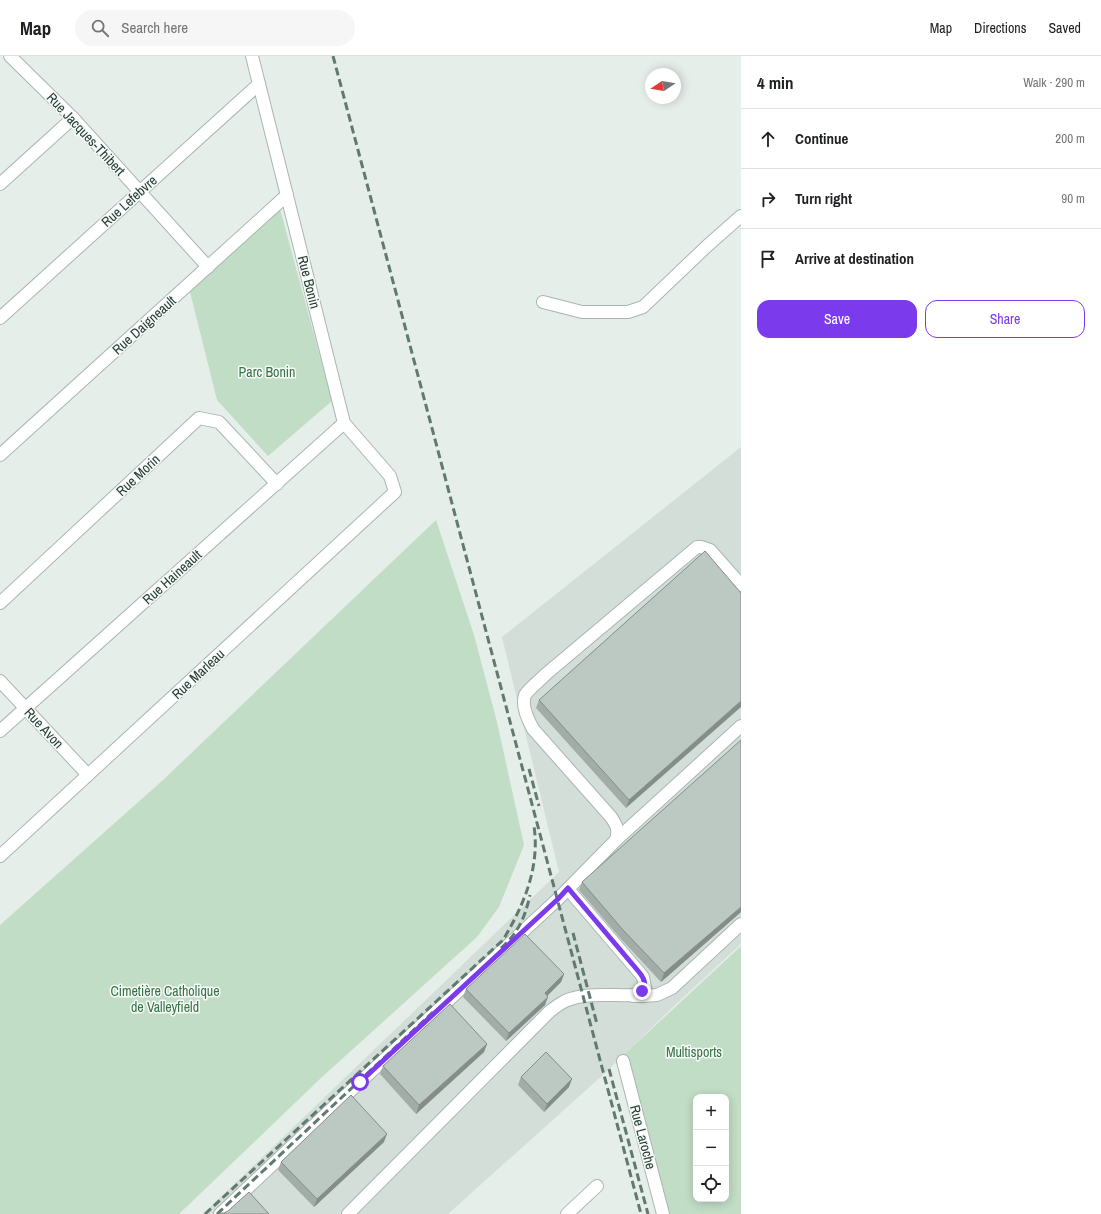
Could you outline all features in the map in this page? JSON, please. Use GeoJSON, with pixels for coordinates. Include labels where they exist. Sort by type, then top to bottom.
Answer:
{"type":"FeatureCollection","features":[{"type":"Feature","properties":{"kind":"street","name":"Rue Jacques-Thibert"},"geometry":{"type":"LineString","coordinates":[[10,56],[72,118],[208,267]]}},
{"type":"Feature","properties":{"kind":"street","name":"Rue Bonin"},"geometry":{"type":"LineString","coordinates":[[252,56],[344,423],[390,476],[395,492]]}},
{"type":"Feature","properties":{"kind":"street","name":"Rue Lefebvre"},"geometry":{"type":"LineString","coordinates":[[0,318],[259,84]]}},
{"type":"Feature","properties":{"kind":"street"},"geometry":{"type":"LineString","coordinates":[[0,184],[72,118]]}},
{"type":"Feature","properties":{"kind":"street","name":"Rue Daigneault"},"geometry":{"type":"LineString","coordinates":[[0,455],[287,195]]}},
{"type":"Feature","properties":{"kind":"street"},"geometry":{"type":"LineString","coordinates":[[543,302],[582,312],[628,312],[643,307],[706,246],[741,216]]}},
{"type":"Feature","properties":{"kind":"street","name":"Rue Morin"},"geometry":{"type":"LineString","coordinates":[[0,604],[199,418],[219,422],[277,484]]}},
{"type":"Feature","properties":{"kind":"street","name":"Rue Haineault"},"geometry":{"type":"LineString","coordinates":[[0,731],[344,423]]}},
{"type":"Feature","properties":{"kind":"street","name":"Rue Marleau"},"geometry":{"type":"LineString","coordinates":[[0,856],[395,492]]}},
{"type":"Feature","properties":{"kind":"street"},"geometry":{"type":"LineString","coordinates":[[616,840],[618,827],[611,817],[533,729],[526,715],[524,703],[525,695],[546,674],[697,547],[710,550],[741,586]]}},
{"type":"Feature","properties":{"kind":"street","name":"Rue Avon"},"geometry":{"type":"LineString","coordinates":[[0,681],[88,775]]}},
{"type":"Feature","properties":{"kind":"street"},"geometry":{"type":"LineString","coordinates":[[220,1214],[558,899],[616,840],[741,726]]}},
{"type":"Feature","properties":{"kind":"street"},"geometry":{"type":"LineString","coordinates":[[568,888],[643,977],[645,988],[638,994],[626,996]]}},
{"type":"Feature","properties":{"kind":"street"},"geometry":{"type":"LineString","coordinates":[[348,1214],[549,1012],[563,1002],[584,996],[657,995],[672,988],[741,924]]}},
{"type":"Feature","properties":{"kind":"street","name":"Rue Laroche"},"geometry":{"type":"LineString","coordinates":[[623,1061],[663,1214]]}},
{"type":"Feature","properties":{"kind":"street"},"geometry":{"type":"LineString","coordinates":[[567,1214],[597,1186]]}},
{"type":"Feature","properties":{"kind":"shaded area"},"geometry":{"type":"Polygon","coordinates":[[[741,447],[741,944],[604,1074],[448,1214],[203,1214],[559,872],[502,637],[741,447]]]}},
{"type":"Feature","properties":{"kind":"green space","name":"Parc Bonin"},"geometry":{"type":"Polygon","coordinates":[[[280,209],[332,401],[268,456],[217,400],[189,288],[280,209]]]}},
{"type":"Feature","properties":{"kind":"green space","name":"Cimetière Catholique de Valleyfield"},"geometry":{"type":"Polygon","coordinates":[[[436,520],[474,635],[497,722],[524,845],[499,907],[477,937],[322,1077],[179,1214],[0,1214],[0,925],[163,780],[436,520]]]}},
{"type":"Feature","properties":{"kind":"green space","name":"Multisports"},"geometry":{"type":"Polygon","coordinates":[[[741,946],[741,1214],[663,1214],[616,1062],[741,946]]]}},
{"type":"Feature","properties":{"kind":"building"},"geometry":{"type":"Polygon","coordinates":[[[705,551],[741,593],[741,701],[629,800],[539,700],[705,551]]]}},
{"type":"Feature","properties":{"kind":"building"},"geometry":{"type":"Polygon","coordinates":[[[741,740],[741,907],[664,973],[623,930],[582,882],[741,740]]]}},
{"type":"Feature","properties":{"kind":"building"},"geometry":{"type":"Polygon","coordinates":[[[525,934],[564,974],[545,993],[548,997],[509,1033],[466,989],[525,934]]]}},
{"type":"Feature","properties":{"kind":"building"},"geometry":{"type":"Polygon","coordinates":[[[450,1004],[487,1044],[419,1105],[383,1066],[450,1004]]]}},
{"type":"Feature","properties":{"kind":"building"},"geometry":{"type":"Polygon","coordinates":[[[546,1052],[572,1079],[547,1104],[521,1077],[546,1052]]]}},
{"type":"Feature","properties":{"kind":"building"},"geometry":{"type":"Polygon","coordinates":[[[351,1095],[387,1134],[317,1199],[281,1162],[351,1095]]]}},
{"type":"Feature","properties":{"kind":"building"},"geometry":{"type":"Polygon","coordinates":[[[249,1192],[269,1214],[219,1214],[228,1211],[249,1192]]]}},
{"type":"Feature","properties":{"kind":"railway"},"geometry":{"type":"LineString","coordinates":[[333,56],[641,1214]]}},
{"type":"Feature","properties":{"kind":"railway"},"geometry":{"type":"LineString","coordinates":[[529,769],[539,806]]}},
{"type":"Feature","properties":{"kind":"railway"},"geometry":{"type":"LineString","coordinates":[[205,1214],[503,940],[518,913],[529,885],[535,856],[534,826]]}},
{"type":"Feature","properties":{"kind":"railway"},"geometry":{"type":"LineString","coordinates":[[501,948],[517,930],[526,910],[530,895]]}},
{"type":"Feature","properties":{"kind":"railway"},"geometry":{"type":"LineString","coordinates":[[573,933],[597,1024]]}},
{"type":"Feature","properties":{"kind":"railway"},"geometry":{"type":"LineString","coordinates":[[217,1214],[433,1012]]}},
{"type":"Feature","properties":{"kind":"railway"},"geometry":{"type":"LineString","coordinates":[[609,1069],[648,1214]]}},
{"type":"Feature","properties":{"kind":"route"},"geometry":{"type":"LineString","coordinates":[[360,1082],[558,899],[568,888],[643,977],[645,988],[642,991]]}}]}
